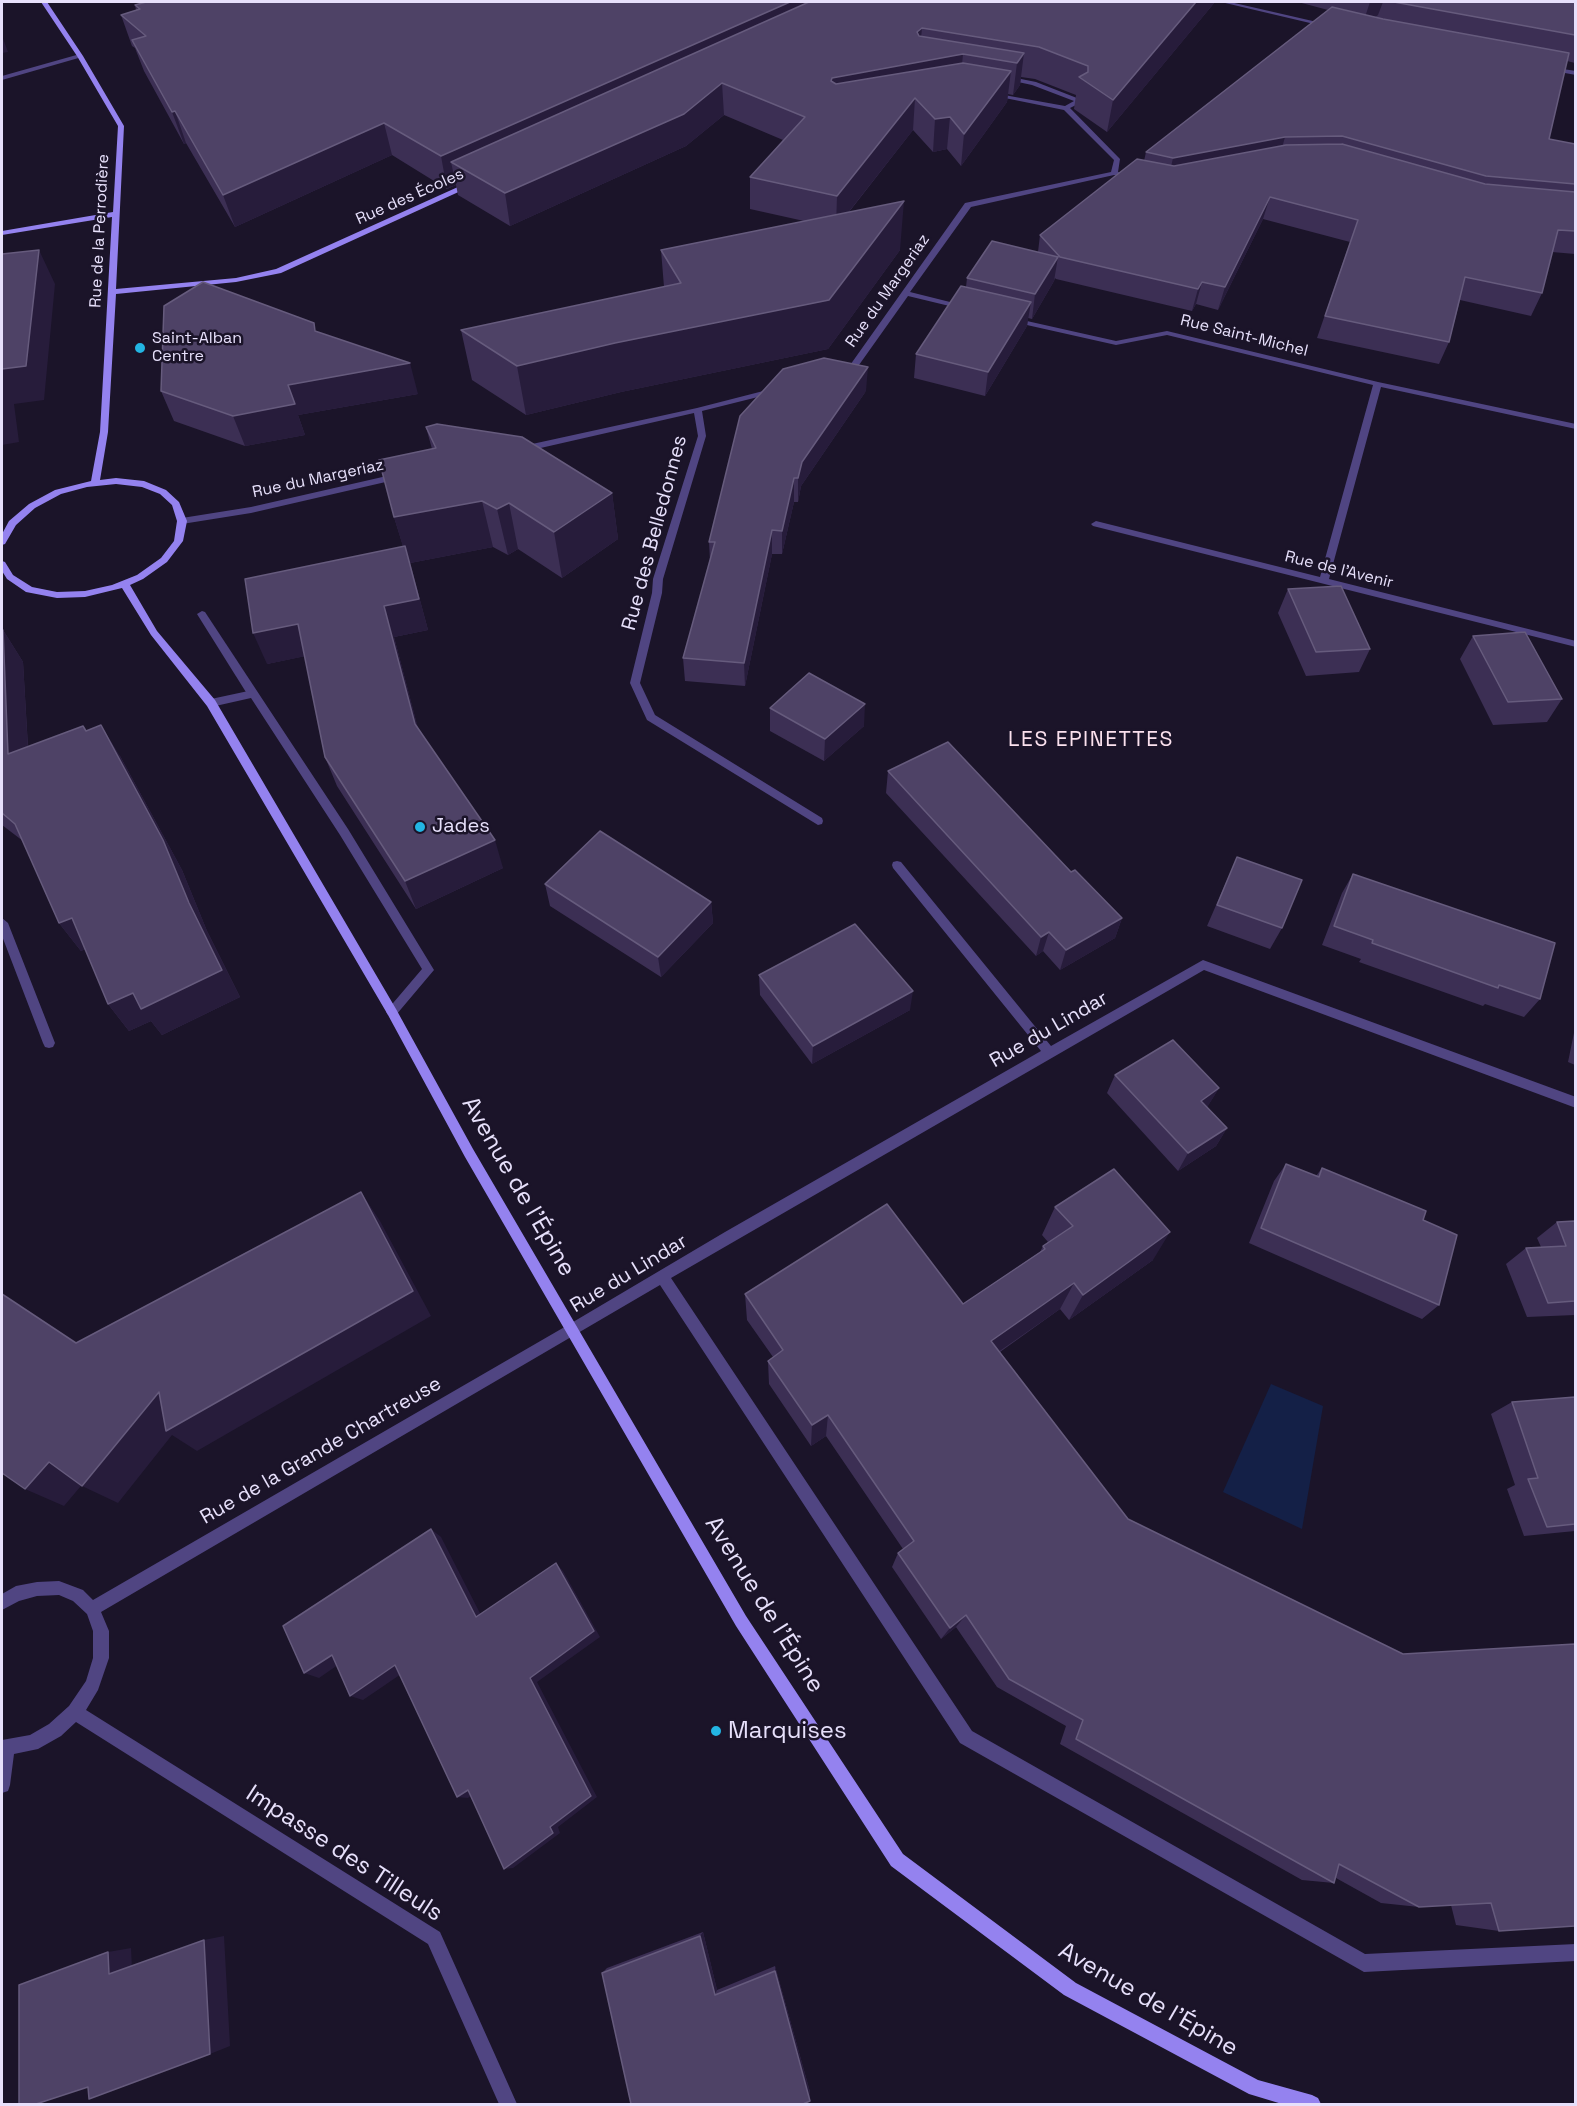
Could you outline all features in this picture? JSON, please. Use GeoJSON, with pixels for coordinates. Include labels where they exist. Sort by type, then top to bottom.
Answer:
{"type":"FeatureCollection","features":[{"type":"Feature","properties":{"kind":"street","name":"Rue de la Perrodière"},"geometry":{"type":"LineString","coordinates":[[44,2],[80,56],[121,126],[104,432],[95,483]]}},
{"type":"Feature","properties":{"kind":"street"},"geometry":{"type":"LineString","coordinates":[[1224,2],[1334,27]]}},
{"type":"Feature","properties":{"kind":"street"},"geometry":{"type":"LineString","coordinates":[[2,78],[80,56]]}},
{"type":"Feature","properties":{"kind":"street"},"geometry":{"type":"LineString","coordinates":[[1542,68],[1575,73]]}},
{"type":"Feature","properties":{"kind":"street"},"geometry":{"type":"LineString","coordinates":[[999,77],[1034,83],[1080,101],[1066,108]]}},
{"type":"Feature","properties":{"kind":"street"},"geometry":{"type":"LineString","coordinates":[[983,94],[1066,108],[1118,160],[1114,173]]}},
{"type":"Feature","properties":{"kind":"street","name":"Rue du Margeriaz"},"geometry":{"type":"LineString","coordinates":[[840,373],[851,370],[968,205],[1114,173],[1147,180]]}},
{"type":"Feature","properties":{"kind":"street","name":"Rue des Écoles"},"geometry":{"type":"LineString","coordinates":[[113,292],[236,280],[279,271],[477,181]]}},
{"type":"Feature","properties":{"kind":"street"},"geometry":{"type":"LineString","coordinates":[[2,233],[115,214]]}},
{"type":"Feature","properties":{"kind":"street"},"geometry":{"type":"LineString","coordinates":[[906,293],[971,309]]}},
{"type":"Feature","properties":{"kind":"street","name":"Rue Saint-Michel"},"geometry":{"type":"LineString","coordinates":[[1004,317],[1116,343],[1167,333],[1378,384],[1575,427]]}},
{"type":"Feature","properties":{"kind":"street"},"geometry":{"type":"LineString","coordinates":[[1323,582],[1378,384]]}},
{"type":"Feature","properties":{"kind":"street"},"geometry":{"type":"LineString","coordinates":[[518,450],[698,410],[785,387]]}},
{"type":"Feature","properties":{"kind":"street","name":"Rue des Belledonnes"},"geometry":{"type":"LineString","coordinates":[[698,410],[702,435],[660,570],[635,683],[651,717],[818,821]]}},
{"type":"Feature","properties":{"kind":"street","name":"Rue du Margeriaz"},"geometry":{"type":"LineString","coordinates":[[182,521],[250,510],[413,473]]}},
{"type":"Feature","properties":{"kind":"street"},"geometry":{"type":"LineString","coordinates":[[2,542],[12,523],[32,506],[58,492],[95,483],[116,481],[144,484],[163,492],[176,504],[182,521],[178,540],[164,560],[140,577],[85,594],[57,595],[29,590],[10,577],[2,564]]}},
{"type":"Feature","properties":{"kind":"street","name":"Rue de l'Avenir"},"geometry":{"type":"LineString","coordinates":[[1096,524],[1575,644]]}},
{"type":"Feature","properties":{"kind":"street","name":"Avenue de l'Épine"},"geometry":{"type":"LineString","coordinates":[[124,583],[154,633],[211,703],[392,1012],[469,1153],[741,1621],[897,1860],[1070,1989],[1255,2088],[1312,2104]]}},
{"type":"Feature","properties":{"kind":"street"},"geometry":{"type":"LineString","coordinates":[[202,614],[344,832],[428,970],[392,1012]]}},
{"type":"Feature","properties":{"kind":"street"},"geometry":{"type":"LineString","coordinates":[[211,703],[254,694]]}},
{"type":"Feature","properties":{"kind":"street"},"geometry":{"type":"LineString","coordinates":[[897,865],[1049,1052]]}},
{"type":"Feature","properties":{"kind":"street"},"geometry":{"type":"LineString","coordinates":[[2,923],[49,1043]]}},
{"type":"Feature","properties":{"kind":"street","name":"Rue du Lindar"},"geometry":{"type":"LineString","coordinates":[[573,1330],[662,1276],[1203,965],[1575,1103]]}},
{"type":"Feature","properties":{"kind":"street"},"geometry":{"type":"LineString","coordinates":[[662,1276],[966,1737],[1365,1963],[1575,1952]]}},
{"type":"Feature","properties":{"kind":"street","name":"Rue de la Grande Chartreuse"},"geometry":{"type":"LineString","coordinates":[[92,1609],[573,1330]]}},
{"type":"Feature","properties":{"kind":"street"},"geometry":{"type":"LineString","coordinates":[[2,1602],[16,1594],[37,1588],[59,1588],[78,1595],[92,1609],[101,1631],[101,1658],[93,1685],[75,1712],[55,1730],[32,1743],[4,1748],[2,1785]]}},
{"type":"Feature","properties":{"kind":"street","name":"Impasse des Tilleuls"},"geometry":{"type":"LineString","coordinates":[[75,1712],[435,1938],[508,2104]]}},
{"type":"Feature","properties":{"kind":"water"},"geometry":{"type":"Polygon","coordinates":[[[1271,1384],[1323,1406],[1302,1529],[1223,1492],[1271,1384]]]}},
{"type":"Feature","properties":{"kind":"building"},"geometry":{"type":"Polygon","coordinates":[[[146,2],[790,2],[441,156],[384,123],[223,195],[175,111],[172,112],[132,40],[146,36],[121,15],[140,9],[135,5],[146,2]]]}},
{"type":"Feature","properties":{"kind":"building"},"geometry":{"type":"Polygon","coordinates":[[[809,2],[1196,2],[1113,100],[1079,77],[1088,72],[1088,66],[1039,47],[922,28],[917,32],[919,36],[1024,53],[1017,63],[963,54],[832,78],[831,81],[836,84],[963,63],[1011,71],[964,134],[950,117],[935,119],[915,98],[837,196],[750,177],[805,117],[722,83],[684,114],[505,193],[451,162],[809,2]]]}},
{"type":"Feature","properties":{"kind":"building"},"geometry":{"type":"Polygon","coordinates":[[[1394,2],[1575,2],[1575,35],[1394,2]]]}},
{"type":"Feature","properties":{"kind":"building"},"geometry":{"type":"Polygon","coordinates":[[[1332,7],[1383,19],[1569,53],[1549,139],[1575,144],[1575,184],[1486,176],[1342,136],[1285,137],[1173,158],[1146,152],[1332,7]]]}},
{"type":"Feature","properties":{"kind":"building"},"geometry":{"type":"Polygon","coordinates":[[[1342,144],[1485,184],[1575,192],[1575,231],[1558,230],[1542,293],[1465,277],[1449,342],[1325,316],[1358,220],[1270,197],[1225,287],[1202,282],[1198,289],[1060,257],[1040,235],[1137,159],[1174,166],[1286,145],[1342,144]]]}},
{"type":"Feature","properties":{"kind":"building"},"geometry":{"type":"Polygon","coordinates":[[[904,201],[829,300],[615,343],[517,366],[461,330],[681,283],[661,250],[904,201]]]}},
{"type":"Feature","properties":{"kind":"building"},"geometry":{"type":"Polygon","coordinates":[[[992,241],[1058,257],[1035,294],[967,278],[992,241]]]}},
{"type":"Feature","properties":{"kind":"building"},"geometry":{"type":"Polygon","coordinates":[[[39,250],[26,366],[2,369],[2,254],[39,250]]]}},
{"type":"Feature","properties":{"kind":"building"},"geometry":{"type":"Polygon","coordinates":[[[203,282],[314,323],[315,331],[410,363],[288,385],[295,404],[233,416],[161,391],[164,306],[203,282]]]}},
{"type":"Feature","properties":{"kind":"building"},"geometry":{"type":"Polygon","coordinates":[[[961,286],[1031,302],[988,372],[916,354],[961,286]]]}},
{"type":"Feature","properties":{"kind":"building"},"geometry":{"type":"Polygon","coordinates":[[[824,358],[868,367],[802,462],[798,478],[794,478],[782,531],[772,530],[744,663],[683,658],[715,542],[709,542],[740,416],[783,369],[824,358]]]}},
{"type":"Feature","properties":{"kind":"building"},"geometry":{"type":"Polygon","coordinates":[[[437,424],[522,437],[612,493],[554,532],[509,503],[497,509],[482,501],[394,517],[379,460],[436,448],[426,427],[437,424]]]}},
{"type":"Feature","properties":{"kind":"building"},"geometry":{"type":"Polygon","coordinates":[[[405,546],[419,599],[384,606],[415,724],[495,840],[405,881],[325,757],[298,624],[253,633],[245,579],[405,546]]]}},
{"type":"Feature","properties":{"kind":"building"},"geometry":{"type":"Polygon","coordinates":[[[1341,586],[1370,649],[1316,652],[1288,589],[1341,586]]]}},
{"type":"Feature","properties":{"kind":"building"},"geometry":{"type":"Polygon","coordinates":[[[2,630],[8,754],[83,726],[86,731],[101,725],[163,840],[189,903],[222,970],[141,1009],[133,993],[108,1004],[72,918],[59,923],[15,824],[2,813],[2,630]]]}},
{"type":"Feature","properties":{"kind":"building"},"geometry":{"type":"Polygon","coordinates":[[[1525,632],[1562,699],[1508,702],[1473,636],[1525,632]]]}},
{"type":"Feature","properties":{"kind":"building"},"geometry":{"type":"Polygon","coordinates":[[[809,673],[865,704],[825,739],[770,708],[809,673]]]}},
{"type":"Feature","properties":{"kind":"building"},"geometry":{"type":"Polygon","coordinates":[[[948,742],[1071,872],[1075,870],[1122,918],[1066,950],[1049,932],[1041,937],[888,771],[948,742]]]}},
{"type":"Feature","properties":{"kind":"building"},"geometry":{"type":"Polygon","coordinates":[[[600,831],[711,902],[658,957],[545,884],[600,831]]]}},
{"type":"Feature","properties":{"kind":"building"},"geometry":{"type":"Polygon","coordinates":[[[1237,857],[1302,880],[1282,928],[1217,905],[1237,857]]]}},
{"type":"Feature","properties":{"kind":"building"},"geometry":{"type":"Polygon","coordinates":[[[1353,874],[1555,943],[1540,999],[1499,985],[1498,988],[1372,943],[1373,940],[1334,926],[1353,874]]]}},
{"type":"Feature","properties":{"kind":"building"},"geometry":{"type":"Polygon","coordinates":[[[855,924],[913,991],[813,1046],[759,975],[855,924]]]}},
{"type":"Feature","properties":{"kind":"building"},"geometry":{"type":"Polygon","coordinates":[[[1173,1040],[1219,1088],[1201,1101],[1227,1128],[1188,1153],[1115,1075],[1173,1040]]]}},
{"type":"Feature","properties":{"kind":"building"},"geometry":{"type":"Polygon","coordinates":[[[1286,1164],[1319,1177],[1322,1168],[1426,1211],[1423,1220],[1457,1235],[1439,1305],[1261,1228],[1286,1164]]]}},
{"type":"Feature","properties":{"kind":"building"},"geometry":{"type":"Polygon","coordinates":[[[1114,1169],[1170,1232],[1083,1295],[1074,1283],[991,1341],[1128,1519],[1403,1654],[1575,1644],[1575,1926],[1499,1931],[1491,1903],[1419,1907],[1339,1864],[1334,1883],[1076,1739],[1083,1720],[1009,1679],[966,1615],[950,1628],[898,1553],[914,1541],[828,1415],[812,1425],[768,1361],[783,1350],[745,1294],[887,1204],[963,1304],[1045,1249],[1043,1246],[1073,1226],[1055,1207],[1114,1169]]]}},
{"type":"Feature","properties":{"kind":"building"},"geometry":{"type":"Polygon","coordinates":[[[361,1192],[413,1291],[166,1431],[159,1392],[82,1486],[49,1462],[25,1489],[2,1473],[2,1294],[76,1343],[361,1192]]]}},
{"type":"Feature","properties":{"kind":"building"},"geometry":{"type":"Polygon","coordinates":[[[1575,1221],[1575,1301],[1548,1303],[1526,1248],[1566,1246],[1557,1222],[1575,1221]]]}},
{"type":"Feature","properties":{"kind":"building"},"geometry":{"type":"Polygon","coordinates":[[[1575,1397],[1575,1524],[1547,1527],[1528,1479],[1538,1478],[1512,1402],[1575,1397]]]}},
{"type":"Feature","properties":{"kind":"building"},"geometry":{"type":"Polygon","coordinates":[[[431,1529],[476,1617],[556,1563],[594,1631],[530,1678],[591,1796],[550,1827],[553,1833],[504,1869],[468,1790],[457,1797],[395,1665],[350,1696],[332,1655],[304,1673],[283,1626],[431,1529]]]}},
{"type":"Feature","properties":{"kind":"building"},"geometry":{"type":"Polygon","coordinates":[[[700,1936],[715,1995],[775,1971],[810,2101],[803,2104],[631,2104],[602,1973],[700,1936]]]}},
{"type":"Feature","properties":{"kind":"building"},"geometry":{"type":"Polygon","coordinates":[[[204,1940],[210,2054],[89,2099],[88,2087],[36,2104],[19,2104],[19,1985],[108,1952],[109,1974],[204,1940]]]}},
{"type":"Feature","properties":{"kind":"place","name":"Saint-Alban Centre"},"geometry":{"type":"Point","coordinates":[140,348]}},
{"type":"Feature","properties":{"kind":"place","name":"Jades"},"geometry":{"type":"Point","coordinates":[420,827]}},
{"type":"Feature","properties":{"kind":"place","name":"Marquises"},"geometry":{"type":"Point","coordinates":[716,1731]}},
{"type":"Feature","properties":{"kind":"district","name":"LES EPINETTES"},"geometry":{"type":"Point","coordinates":[1091,740]}}]}
